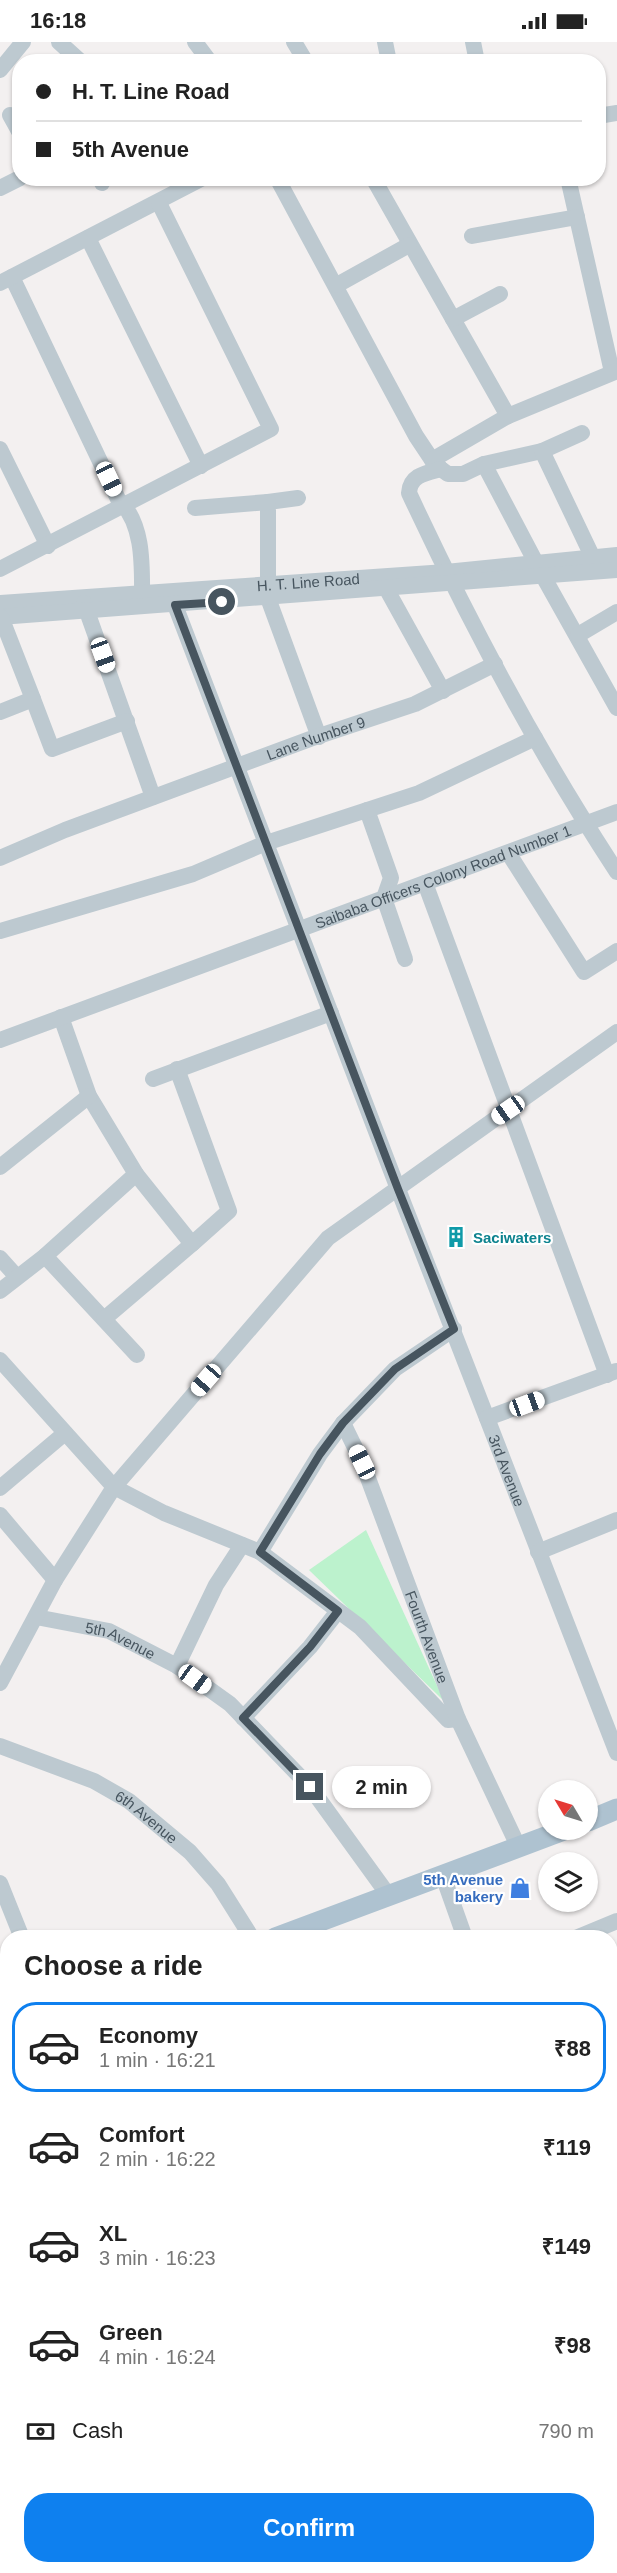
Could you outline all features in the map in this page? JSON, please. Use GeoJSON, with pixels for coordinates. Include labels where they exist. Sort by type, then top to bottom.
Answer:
{"type":"FeatureCollection","features":[{"type":"Feature","properties":{"kind":"main road"},"geometry":{"type":"LineString","coordinates":[[598,1817],[617,1809]]}},
{"type":"Feature","properties":{"kind":"main road"},"geometry":{"type":"LineString","coordinates":[[297,1930],[539,1840]]}},
{"type":"Feature","properties":{"kind":"street"},"geometry":{"type":"LineString","coordinates":[[13,54],[23,42]]}},
{"type":"Feature","properties":{"kind":"street"},"geometry":{"type":"LineString","coordinates":[[59,42],[72,54]]}},
{"type":"Feature","properties":{"kind":"street"},"geometry":{"type":"LineString","coordinates":[[0,70],[12,55]]}},
{"type":"Feature","properties":{"kind":"street"},"geometry":{"type":"LineString","coordinates":[[10,115],[12,119]]}},
{"type":"Feature","properties":{"kind":"street"},"geometry":{"type":"LineString","coordinates":[[142,600],[140,537],[125,505],[118,499],[6,280],[159,203],[181,186]]}},
{"type":"Feature","properties":{"kind":"street"},"geometry":{"type":"LineString","coordinates":[[281,186],[399,407],[437,464],[448,474],[463,474],[484,464],[542,451],[582,433]]}},
{"type":"Feature","properties":{"kind":"street"},"geometry":{"type":"LineString","coordinates":[[377,186],[508,416]]}},
{"type":"Feature","properties":{"kind":"street"},"geometry":{"type":"LineString","coordinates":[[570,186],[615,371],[508,416],[414,479],[410,485],[409,494],[449,578],[495,664],[586,825],[617,872]]}},
{"type":"Feature","properties":{"kind":"street"},"geometry":{"type":"LineString","coordinates":[[0,569],[271,429],[159,203]]}},
{"type":"Feature","properties":{"kind":"street"},"geometry":{"type":"LineString","coordinates":[[472,236],[577,217]]}},
{"type":"Feature","properties":{"kind":"street"},"geometry":{"type":"LineString","coordinates":[[88,238],[201,466]]}},
{"type":"Feature","properties":{"kind":"street"},"geometry":{"type":"LineString","coordinates":[[336,285],[409,245]]}},
{"type":"Feature","properties":{"kind":"street"},"geometry":{"type":"LineString","coordinates":[[453,319],[500,294]]}},
{"type":"Feature","properties":{"kind":"street"},"geometry":{"type":"LineString","coordinates":[[0,448],[48,546]]}},
{"type":"Feature","properties":{"kind":"street"},"geometry":{"type":"LineString","coordinates":[[542,451],[593,558]]}},
{"type":"Feature","properties":{"kind":"street"},"geometry":{"type":"LineString","coordinates":[[484,464],[540,570],[616,704]]}},
{"type":"Feature","properties":{"kind":"street"},"geometry":{"type":"LineString","coordinates":[[195,508],[298,498]]}},
{"type":"Feature","properties":{"kind":"street"},"geometry":{"type":"LineString","coordinates":[[268,502],[268,592],[319,736]]}},
{"type":"Feature","properties":{"kind":"street","name":"H. T. Line Road"},"geometry":{"type":"LineString","coordinates":[[540,570],[617,555]]}},
{"type":"Feature","properties":{"kind":"street","name":"H. T. Line Road"},"geometry":{"type":"LineString","coordinates":[[0,612],[540,570],[617,570]]}},
{"type":"Feature","properties":{"kind":"street"},"geometry":{"type":"LineString","coordinates":[[382,583],[443,691]]}},
{"type":"Feature","properties":{"kind":"street","name":"3rd Avenue"},"geometry":{"type":"LineString","coordinates":[[175,598],[398,1189],[617,1753]]}},
{"type":"Feature","properties":{"kind":"street"},"geometry":{"type":"LineString","coordinates":[[84,604],[153,798]]}},
{"type":"Feature","properties":{"kind":"street"},"geometry":{"type":"LineString","coordinates":[[0,612],[52,749],[127,721]]}},
{"type":"Feature","properties":{"kind":"street"},"geometry":{"type":"LineString","coordinates":[[578,635],[617,612]]}},
{"type":"Feature","properties":{"kind":"street","name":"Lane Number 9"},"geometry":{"type":"LineString","coordinates":[[0,858],[65,830],[319,736],[415,704],[495,664]]}},
{"type":"Feature","properties":{"kind":"street"},"geometry":{"type":"LineString","coordinates":[[0,712],[33,699]]}},
{"type":"Feature","properties":{"kind":"street"},"geometry":{"type":"LineString","coordinates":[[0,931],[193,874],[266,843],[419,793],[536,738]]}},
{"type":"Feature","properties":{"kind":"street"},"geometry":{"type":"LineString","coordinates":[[367,810],[391,878],[384,898],[405,959]]}},
{"type":"Feature","properties":{"kind":"street","name":"Saibaba Officers Colony Road Number 1"},"geometry":{"type":"LineString","coordinates":[[0,1041],[617,812]]}},
{"type":"Feature","properties":{"kind":"street"},"geometry":{"type":"LineString","coordinates":[[509,854],[584,972],[617,951]]}},
{"type":"Feature","properties":{"kind":"street"},"geometry":{"type":"LineString","coordinates":[[424,883],[508,1110],[612,1373],[487,1418]]}},
{"type":"Feature","properties":{"kind":"street"},"geometry":{"type":"LineString","coordinates":[[153,1079],[332,1013]]}},
{"type":"Feature","properties":{"kind":"street"},"geometry":{"type":"LineString","coordinates":[[61,1017],[89,1096],[136,1174],[192,1244]]}},
{"type":"Feature","properties":{"kind":"street"},"geometry":{"type":"LineString","coordinates":[[0,1683],[55,1580],[114,1487],[328,1238],[617,1032]]}},
{"type":"Feature","properties":{"kind":"street"},"geometry":{"type":"LineString","coordinates":[[104,1319],[229,1211],[177,1069]]}},
{"type":"Feature","properties":{"kind":"street"},"geometry":{"type":"LineString","coordinates":[[0,1167],[89,1096]]}},
{"type":"Feature","properties":{"kind":"street"},"geometry":{"type":"LineString","coordinates":[[0,1291],[45,1256],[136,1174]]}},
{"type":"Feature","properties":{"kind":"street"},"geometry":{"type":"LineString","coordinates":[[45,1256],[137,1355]]}},
{"type":"Feature","properties":{"kind":"street"},"geometry":{"type":"LineString","coordinates":[[0,1258],[17,1277]]}},
{"type":"Feature","properties":{"kind":"street"},"geometry":{"type":"LineString","coordinates":[[260,1552],[320,1454],[343,1423],[395,1369],[454,1329]]}},
{"type":"Feature","properties":{"kind":"street"},"geometry":{"type":"LineString","coordinates":[[0,1360],[114,1487],[164,1513],[260,1552],[360,1627],[435,1709],[448,1720],[458,1719]]}},
{"type":"Feature","properties":{"kind":"street","name":"Fourth Avenue"},"geometry":{"type":"LineString","coordinates":[[343,1423],[362,1462],[458,1719],[519,1848]]}},
{"type":"Feature","properties":{"kind":"street"},"geometry":{"type":"LineString","coordinates":[[0,1488],[65,1433]]}},
{"type":"Feature","properties":{"kind":"street"},"geometry":{"type":"LineString","coordinates":[[0,1515],[55,1580]]}},
{"type":"Feature","properties":{"kind":"street"},"geometry":{"type":"LineString","coordinates":[[538,1552],[617,1521]]}},
{"type":"Feature","properties":{"kind":"street"},"geometry":{"type":"LineString","coordinates":[[177,1666],[216,1585],[242,1545]]}},
{"type":"Feature","properties":{"kind":"street"},"geometry":{"type":"LineString","coordinates":[[243,1718],[310,1647],[338,1611]]}},
{"type":"Feature","properties":{"kind":"street","name":"5th Avenue"},"geometry":{"type":"LineString","coordinates":[[36,1617],[109,1631],[177,1666],[230,1704],[310,1787],[388,1896]]}},
{"type":"Feature","properties":{"kind":"street","name":"6th Avenue"},"geometry":{"type":"LineString","coordinates":[[0,1746],[94,1781],[129,1801],[190,1852],[218,1884],[247,1930]]}},
{"type":"Feature","properties":{"kind":"street"},"geometry":{"type":"LineString","coordinates":[[443,1876],[462,1930]]}},
{"type":"Feature","properties":{"kind":"street"},"geometry":{"type":"LineString","coordinates":[[0,1883],[19,1930]]}},
{"type":"Feature","properties":{"kind":"street"},"geometry":{"type":"LineString","coordinates":[[595,1930],[617,1921]]}},
{"type":"Feature","properties":{"kind":"green space"},"geometry":{"type":"Polygon","coordinates":[[[366,1530],[444,1701],[309,1570],[366,1530]]]}},
{"type":"Feature","properties":{"kind":"place","name":"Saciwaters"},"geometry":{"type":"Point","coordinates":[456,1237]}},
{"type":"Feature","properties":{"kind":"place","name":"5th Avenue bakery"},"geometry":{"type":"Point","coordinates":[520,1888]}},
{"type":"Feature","properties":{"kind":"route"},"geometry":{"type":"LineString","coordinates":[[222,602],[175,605],[398,1189],[454,1329],[395,1369],[343,1423],[320,1454],[260,1552],[338,1611],[310,1647],[243,1718],[310,1787]]}}]}
